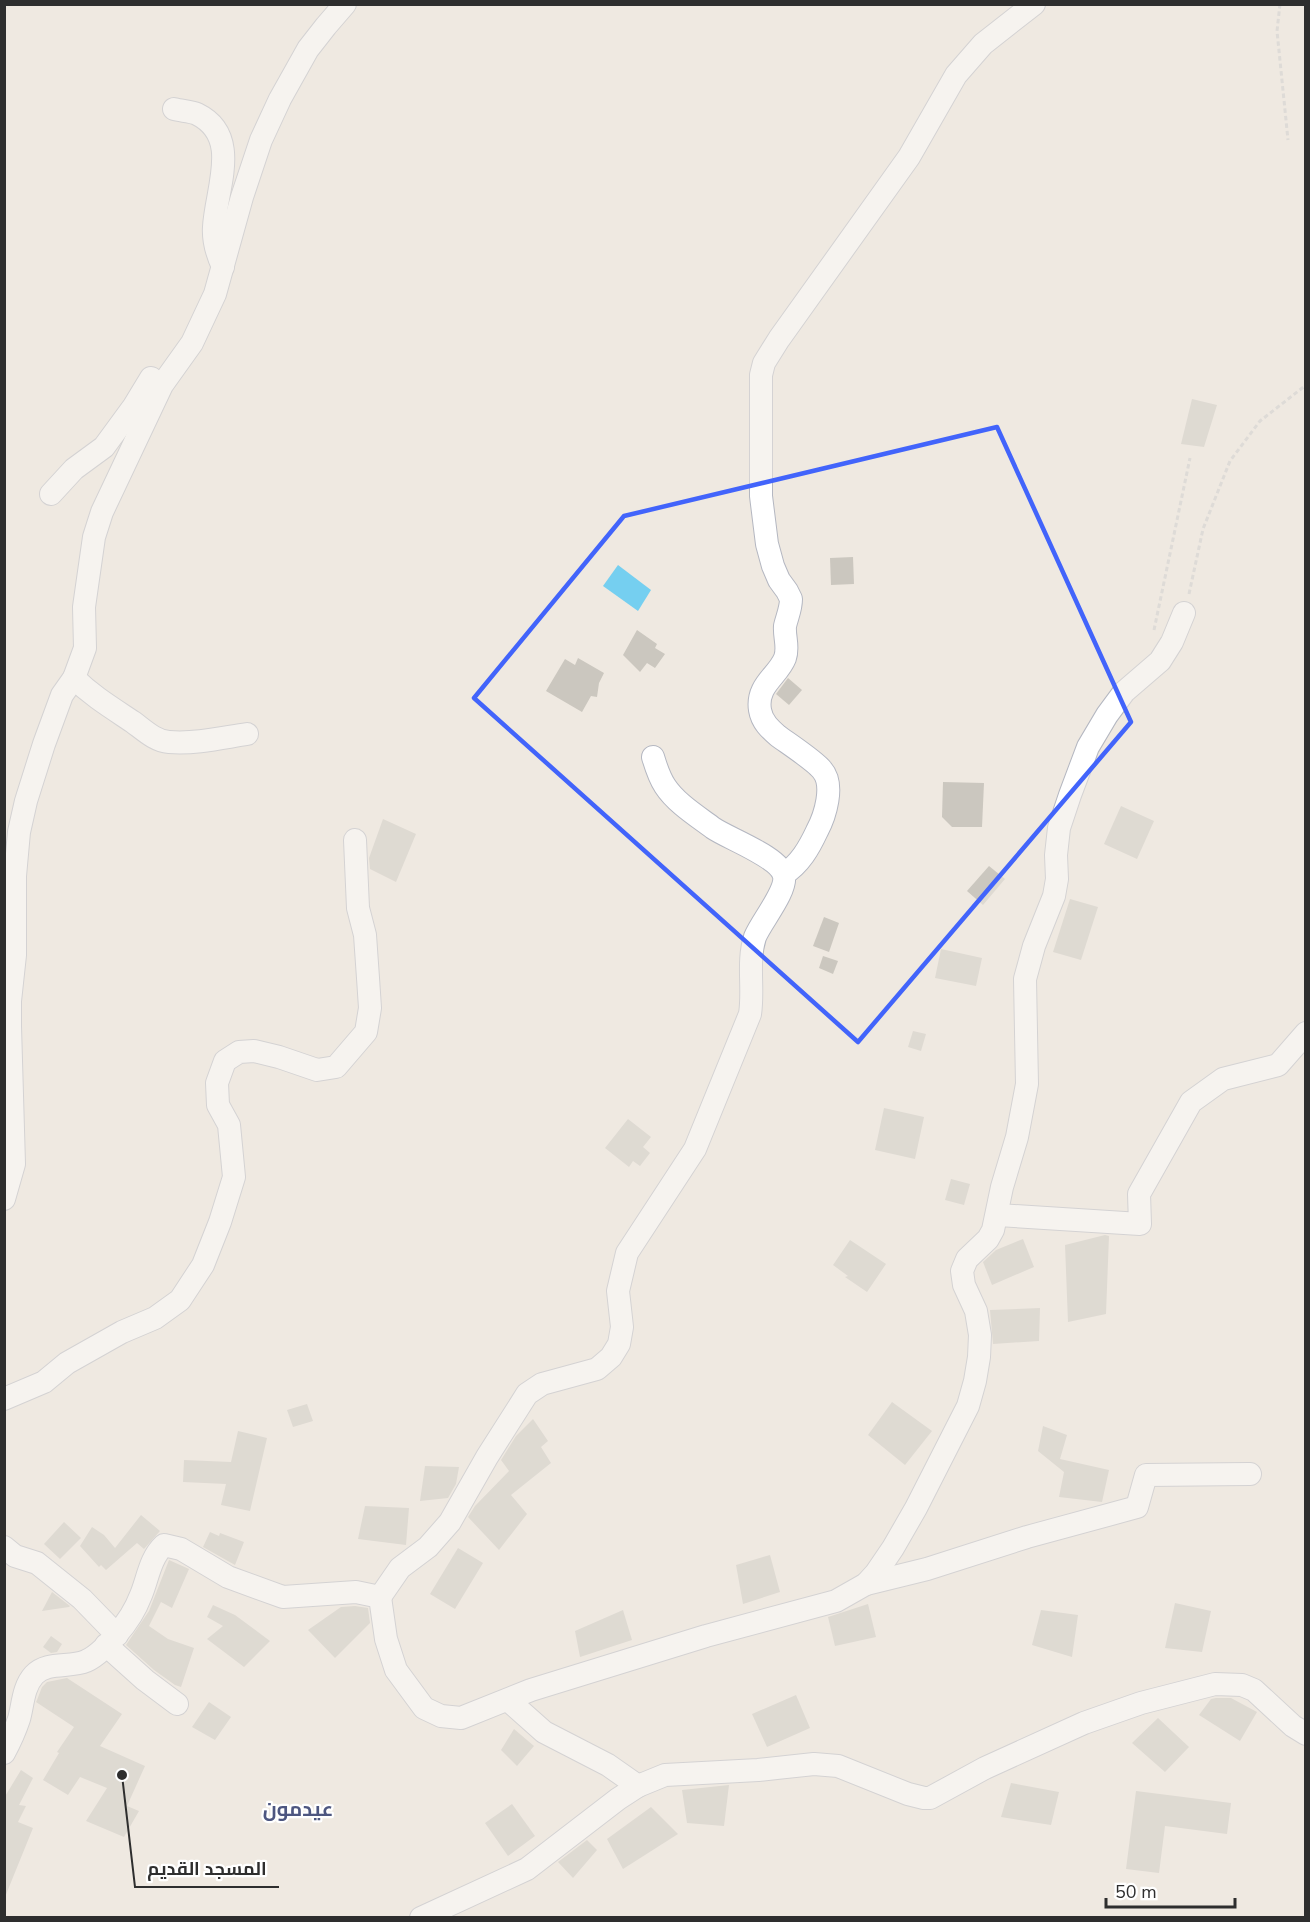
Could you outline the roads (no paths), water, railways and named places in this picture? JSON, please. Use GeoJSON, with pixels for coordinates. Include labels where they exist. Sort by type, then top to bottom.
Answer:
{"type":"FeatureCollection","features":[{"type":"Feature","properties":{"kind":"street"},"geometry":{"type":"LineString","coordinates":[[4,1198],[14,1164],[10,1026],[16,928],[15,876],[19,832],[44,744],[62,695],[74,678],[85,648],[84,598],[94,537],[106,502],[162,385],[192,343],[215,294],[242,197],[266,130],[308,49],[345,4]]}},
{"type":"Feature","properties":{"kind":"street"},"geometry":{"type":"LineString","coordinates":[[784,874],[796,865],[822,821],[827,783],[822,770],[767,727],[760,712],[760,700],[766,684],[786,656],[785,629],[791,607],[791,600],[775,573],[762,516],[762,369],[779,339],[909,157],[956,75],[983,44],[1034,4]]}},
{"type":"Feature","properties":{"kind":"street"},"geometry":{"type":"LineString","coordinates":[[174,110],[195,113],[209,123],[218,131],[224,146],[214,228],[217,255],[223,267]]}},
{"type":"Feature","properties":{"kind":"street"},"geometry":{"type":"LineString","coordinates":[[51,494],[74,469],[104,447],[151,378],[162,385]]}},
{"type":"Feature","properties":{"kind":"street"},"geometry":{"type":"LineString","coordinates":[[866,1584],[893,1548],[916,1508],[968,1406],[975,1381],[980,1335],[976,1311],[964,1285],[962,1271],[967,1259],[988,1239],[998,1215],[1002,1188],[1020,1121],[1027,1084],[1025,979],[1034,946],[1054,896],[1059,828],[1078,770],[1098,730],[1124,692],[1160,661],[1172,642],[1184,612]]}},
{"type":"Feature","properties":{"kind":"street"},"geometry":{"type":"LineString","coordinates":[[74,678],[106,705],[154,737],[168,742],[222,740],[247,734]]}},
{"type":"Feature","properties":{"kind":"street"},"geometry":{"type":"LineString","coordinates":[[653,757],[664,786],[674,797],[715,829],[772,861],[784,874],[784,879],[755,937],[751,967],[750,1014],[719,1086],[702,1135],[688,1161],[627,1253],[618,1291],[622,1327],[616,1350],[597,1369],[542,1384],[527,1394],[487,1457],[450,1522],[428,1547],[400,1568],[380,1597],[386,1639],[396,1670],[423,1708],[441,1716],[461,1718],[531,1690],[705,1636],[836,1601],[866,1584],[927,1569],[1027,1537],[1137,1507],[1146,1475],[1250,1474]]}},
{"type":"Feature","properties":{"kind":"street"},"geometry":{"type":"LineString","coordinates":[[4,1399],[44,1382],[67,1363],[122,1332],[155,1318],[180,1300],[203,1265],[234,1177],[229,1125],[218,1105],[218,1083],[225,1061],[238,1052],[254,1051],[317,1070],[336,1067],[366,1032],[369,998],[365,935],[358,908],[355,840]]}},
{"type":"Feature","properties":{"kind":"street"},"geometry":{"type":"LineString","coordinates":[[998,1215],[1140,1224],[1140,1194],[1191,1102],[1223,1079],[1278,1065],[1305,1033]]}},
{"type":"Feature","properties":{"kind":"street"},"geometry":{"type":"LineString","coordinates":[[4,1753],[14,1733],[14,1702],[33,1675],[53,1666],[87,1661],[111,1640],[133,1611],[152,1563],[159,1550],[165,1545],[181,1549],[228,1577],[283,1597],[356,1592],[380,1597]]}},
{"type":"Feature","properties":{"kind":"street"},"geometry":{"type":"LineString","coordinates":[[4,1547],[15,1556],[37,1563],[82,1599],[111,1640],[145,1680],[177,1704]]}},
{"type":"Feature","properties":{"kind":"street"},"geometry":{"type":"LineString","coordinates":[[421,1917],[527,1869],[594,1816],[638,1786],[672,1774],[749,1771],[814,1764],[838,1766],[908,1794],[930,1798],[985,1768],[1084,1723],[1141,1703],[1215,1684],[1242,1685],[1254,1690],[1305,1734]]}},
{"type":"Feature","properties":{"kind":"street"},"geometry":{"type":"LineString","coordinates":[[508,1700],[544,1731],[608,1765],[638,1786]]}},
{"type":"Feature","properties":{"kind":"water"},"geometry":{"type":"Polygon","coordinates":[[[618,565],[651,590],[638,611],[603,586],[618,565]]]}},
{"type":"Feature","properties":{"kind":"place","name":"المسجد القديم"},"geometry":{"type":"Point","coordinates":[122,1775]}},
{"type":"Feature","properties":{"kind":"district","name":"عيدمون"},"geometry":{"type":"Point","coordinates":[298,1809]}}]}
